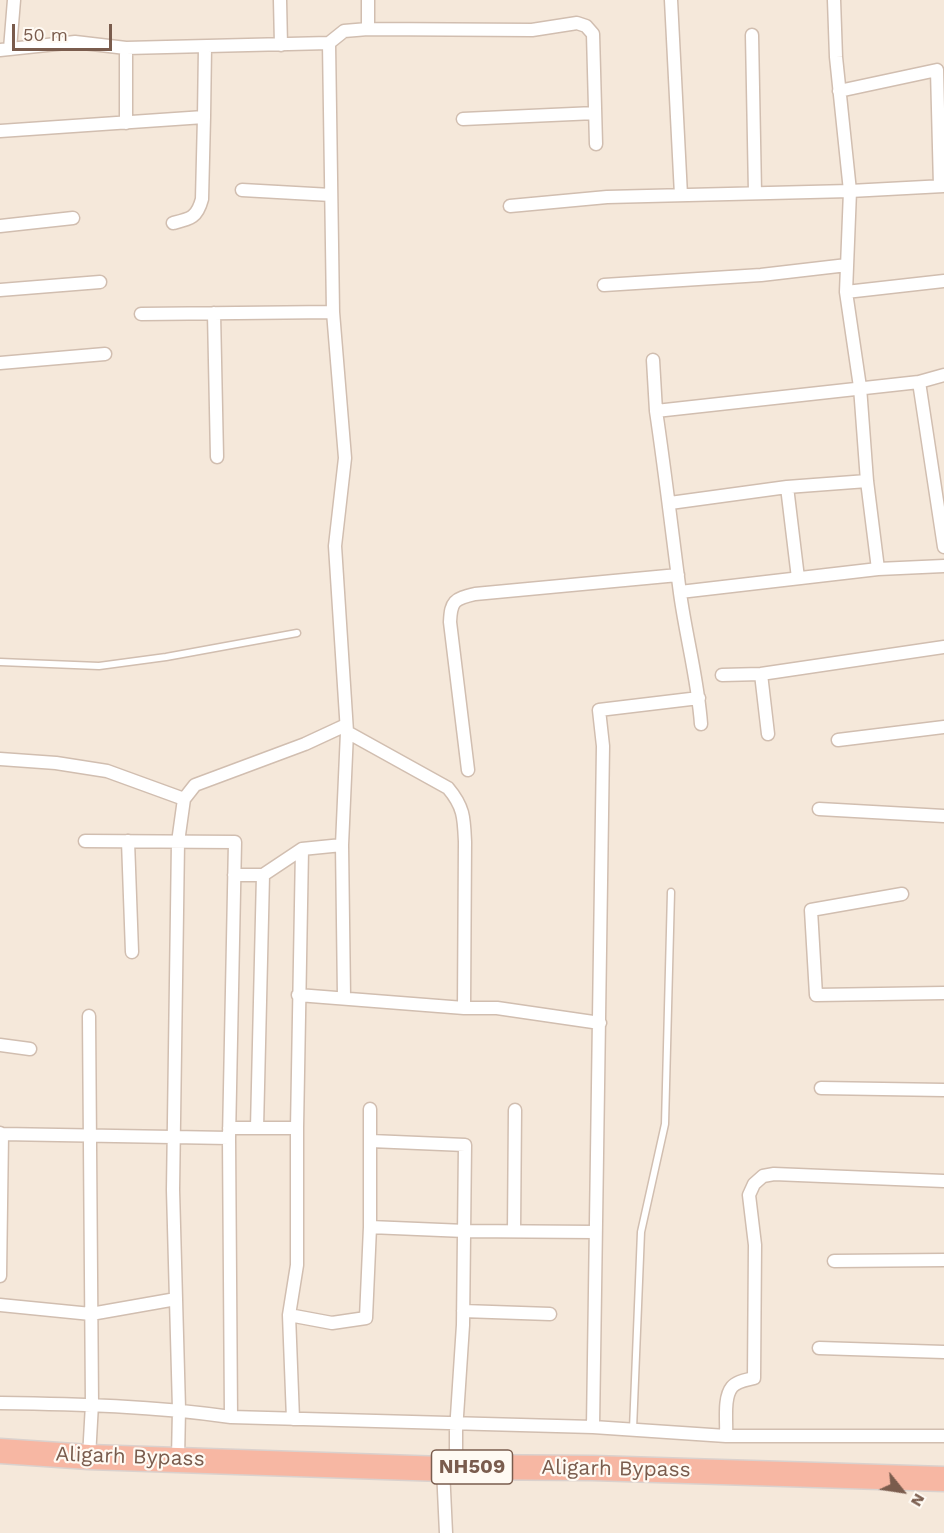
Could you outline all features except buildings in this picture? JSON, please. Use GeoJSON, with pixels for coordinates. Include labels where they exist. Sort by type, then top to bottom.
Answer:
{"type":"FeatureCollection","features":[{"type":"Feature","properties":{"kind":"highway","name":"Aligarh Bypass"},"geometry":{"type":"LineString","coordinates":[[0,1451],[89,1449],[452,1464],[944,1479]]}},
{"type":"Feature","properties":{"kind":"street"},"geometry":{"type":"LineString","coordinates":[[14,0],[5,49],[75,42],[126,48],[329,43],[344,31],[368,29],[532,30],[577,23],[586,26],[593,34],[596,144]]}},
{"type":"Feature","properties":{"kind":"street"},"geometry":{"type":"LineString","coordinates":[[280,0],[281,45]]}},
{"type":"Feature","properties":{"kind":"street"},"geometry":{"type":"LineString","coordinates":[[368,0],[368,29]]}},
{"type":"Feature","properties":{"kind":"street"},"geometry":{"type":"LineString","coordinates":[[671,0],[681,195]]}},
{"type":"Feature","properties":{"kind":"street"},"geometry":{"type":"LineString","coordinates":[[834,0],[839,91],[850,192],[846,292],[860,387],[867,481],[878,569]]}},
{"type":"Feature","properties":{"kind":"street"},"geometry":{"type":"LineString","coordinates":[[752,35],[755,193]]}},
{"type":"Feature","properties":{"kind":"street"},"geometry":{"type":"LineString","coordinates":[[329,43],[333,312],[345,458],[335,546],[346,729],[342,845],[344,997]]}},
{"type":"Feature","properties":{"kind":"street"},"geometry":{"type":"LineString","coordinates":[[173,223],[190,219],[199,211],[202,200],[205,47]]}},
{"type":"Feature","properties":{"kind":"street"},"geometry":{"type":"LineString","coordinates":[[126,48],[126,123]]}},
{"type":"Feature","properties":{"kind":"street"},"geometry":{"type":"LineString","coordinates":[[510,206],[607,196],[850,192],[942,186],[938,70],[839,91]]}},
{"type":"Feature","properties":{"kind":"street"},"geometry":{"type":"LineString","coordinates":[[463,119],[595,112]]}},
{"type":"Feature","properties":{"kind":"street"},"geometry":{"type":"LineString","coordinates":[[0,131],[204,117]]}},
{"type":"Feature","properties":{"kind":"street"},"geometry":{"type":"LineString","coordinates":[[242,190],[331,195]]}},
{"type":"Feature","properties":{"kind":"street"},"geometry":{"type":"LineString","coordinates":[[0,226],[73,218]]}},
{"type":"Feature","properties":{"kind":"street"},"geometry":{"type":"LineString","coordinates":[[604,285],[761,275],[847,265]]}},
{"type":"Feature","properties":{"kind":"street"},"geometry":{"type":"LineString","coordinates":[[846,292],[944,281]]}},
{"type":"Feature","properties":{"kind":"street"},"geometry":{"type":"LineString","coordinates":[[0,290],[100,282]]}},
{"type":"Feature","properties":{"kind":"street"},"geometry":{"type":"LineString","coordinates":[[141,314],[333,312]]}},
{"type":"Feature","properties":{"kind":"street"},"geometry":{"type":"LineString","coordinates":[[214,313],[217,457]]}},
{"type":"Feature","properties":{"kind":"street"},"geometry":{"type":"LineString","coordinates":[[0,363],[105,354]]}},
{"type":"Feature","properties":{"kind":"street"},"geometry":{"type":"LineString","coordinates":[[652,360],[656,411],[670,502],[680,592],[699,698],[701,724]]}},
{"type":"Feature","properties":{"kind":"street"},"geometry":{"type":"LineString","coordinates":[[656,411],[919,382],[944,375]]}},
{"type":"Feature","properties":{"kind":"street"},"geometry":{"type":"LineString","coordinates":[[919,382],[944,547]]}},
{"type":"Feature","properties":{"kind":"street"},"geometry":{"type":"LineString","coordinates":[[670,502],[787,487],[867,481]]}},
{"type":"Feature","properties":{"kind":"street"},"geometry":{"type":"LineString","coordinates":[[787,487],[798,578]]}},
{"type":"Feature","properties":{"kind":"street"},"geometry":{"type":"LineString","coordinates":[[680,592],[878,569],[944,566]]}},
{"type":"Feature","properties":{"kind":"street"},"geometry":{"type":"LineString","coordinates":[[468,770],[450,622],[451,607],[458,598],[475,594],[678,575]]}},
{"type":"Feature","properties":{"kind":"street"},"geometry":{"type":"LineString","coordinates":[[722,675],[761,675],[944,647]]}},
{"type":"Feature","properties":{"kind":"street"},"geometry":{"type":"LineString","coordinates":[[761,675],[768,734]]}},
{"type":"Feature","properties":{"kind":"street"},"geometry":{"type":"LineString","coordinates":[[593,1426],[603,746],[599,710],[699,698]]}},
{"type":"Feature","properties":{"kind":"street"},"geometry":{"type":"LineString","coordinates":[[838,740],[944,727]]}},
{"type":"Feature","properties":{"kind":"street"},"geometry":{"type":"LineString","coordinates":[[177,1452],[179,1414],[173,1190],[178,842],[184,799],[195,785],[346,729]]}},
{"type":"Feature","properties":{"kind":"street"},"geometry":{"type":"LineString","coordinates":[[346,729],[448,788],[459,801],[464,815],[465,842],[464,1008]]}},
{"type":"Feature","properties":{"kind":"street"},"geometry":{"type":"LineString","coordinates":[[0,759],[56,763],[107,771],[184,799]]}},
{"type":"Feature","properties":{"kind":"street"},"geometry":{"type":"LineString","coordinates":[[819,809],[944,816]]}},
{"type":"Feature","properties":{"kind":"street"},"geometry":{"type":"LineString","coordinates":[[85,841],[235,842],[229,1133],[231,1417]]}},
{"type":"Feature","properties":{"kind":"street"},"geometry":{"type":"LineString","coordinates":[[128,841],[132,952]]}},
{"type":"Feature","properties":{"kind":"street"},"geometry":{"type":"LineString","coordinates":[[234,875],[263,875],[302,849],[342,845]]}},
{"type":"Feature","properties":{"kind":"street"},"geometry":{"type":"LineString","coordinates":[[293,1419],[289,1315],[297,1265],[298,995],[302,849]]}},
{"type":"Feature","properties":{"kind":"street"},"geometry":{"type":"LineString","coordinates":[[257,1128],[263,875]]}},
{"type":"Feature","properties":{"kind":"street"},"geometry":{"type":"LineString","coordinates":[[902,894],[811,910],[816,995],[944,993]]}},
{"type":"Feature","properties":{"kind":"street"},"geometry":{"type":"LineString","coordinates":[[298,995],[464,1008],[497,1008],[600,1023]]}},
{"type":"Feature","properties":{"kind":"street"},"geometry":{"type":"LineString","coordinates":[[89,1016],[91,1314],[89,1449]]}},
{"type":"Feature","properties":{"kind":"street"},"geometry":{"type":"LineString","coordinates":[[0,1045],[30,1049]]}},
{"type":"Feature","properties":{"kind":"street"},"geometry":{"type":"LineString","coordinates":[[821,1088],[944,1090]]}},
{"type":"Feature","properties":{"kind":"street"},"geometry":{"type":"LineString","coordinates":[[289,1315],[332,1323],[366,1318],[370,1227],[370,1109]]}},
{"type":"Feature","properties":{"kind":"street"},"geometry":{"type":"LineString","coordinates":[[514,1231],[515,1110]]}},
{"type":"Feature","properties":{"kind":"street"},"geometry":{"type":"LineString","coordinates":[[0,1276],[1,1134],[175,1137],[229,1133],[257,1128],[297,1128]]}},
{"type":"Feature","properties":{"kind":"street"},"geometry":{"type":"LineString","coordinates":[[371,1142],[465,1145],[463,1311],[456,1427],[446,1533]]}},
{"type":"Feature","properties":{"kind":"street"},"geometry":{"type":"LineString","coordinates":[[726,1436],[728,1398],[732,1387],[739,1382],[754,1378],[755,1245],[749,1195],[754,1184],[763,1176],[774,1174],[944,1181]]}},
{"type":"Feature","properties":{"kind":"street"},"geometry":{"type":"LineString","coordinates":[[370,1227],[465,1231],[595,1232]]}},
{"type":"Feature","properties":{"kind":"street"},"geometry":{"type":"LineString","coordinates":[[834,1261],[944,1260]]}},
{"type":"Feature","properties":{"kind":"street"},"geometry":{"type":"LineString","coordinates":[[0,1305],[91,1314],[176,1299]]}},
{"type":"Feature","properties":{"kind":"street"},"geometry":{"type":"LineString","coordinates":[[463,1311],[549,1314]]}},
{"type":"Feature","properties":{"kind":"street"},"geometry":{"type":"LineString","coordinates":[[819,1348],[944,1352]]}},
{"type":"Feature","properties":{"kind":"street"},"geometry":{"type":"LineString","coordinates":[[0,1403],[231,1417],[456,1427],[593,1426],[726,1436],[944,1436]]}},
{"type":"Feature","properties":{"kind":"lane"},"geometry":{"type":"LineString","coordinates":[[0,662],[99,666],[166,657],[297,633]]}},
{"type":"Feature","properties":{"kind":"lane"},"geometry":{"type":"LineString","coordinates":[[633,1429],[641,1232],[665,1124],[671,892]]}},
{"type":"Feature","properties":{"kind":"shaded area"},"geometry":{"type":"Polygon","coordinates":[[[0,0],[944,0],[944,1533],[0,1533],[0,0]]]}}]}
